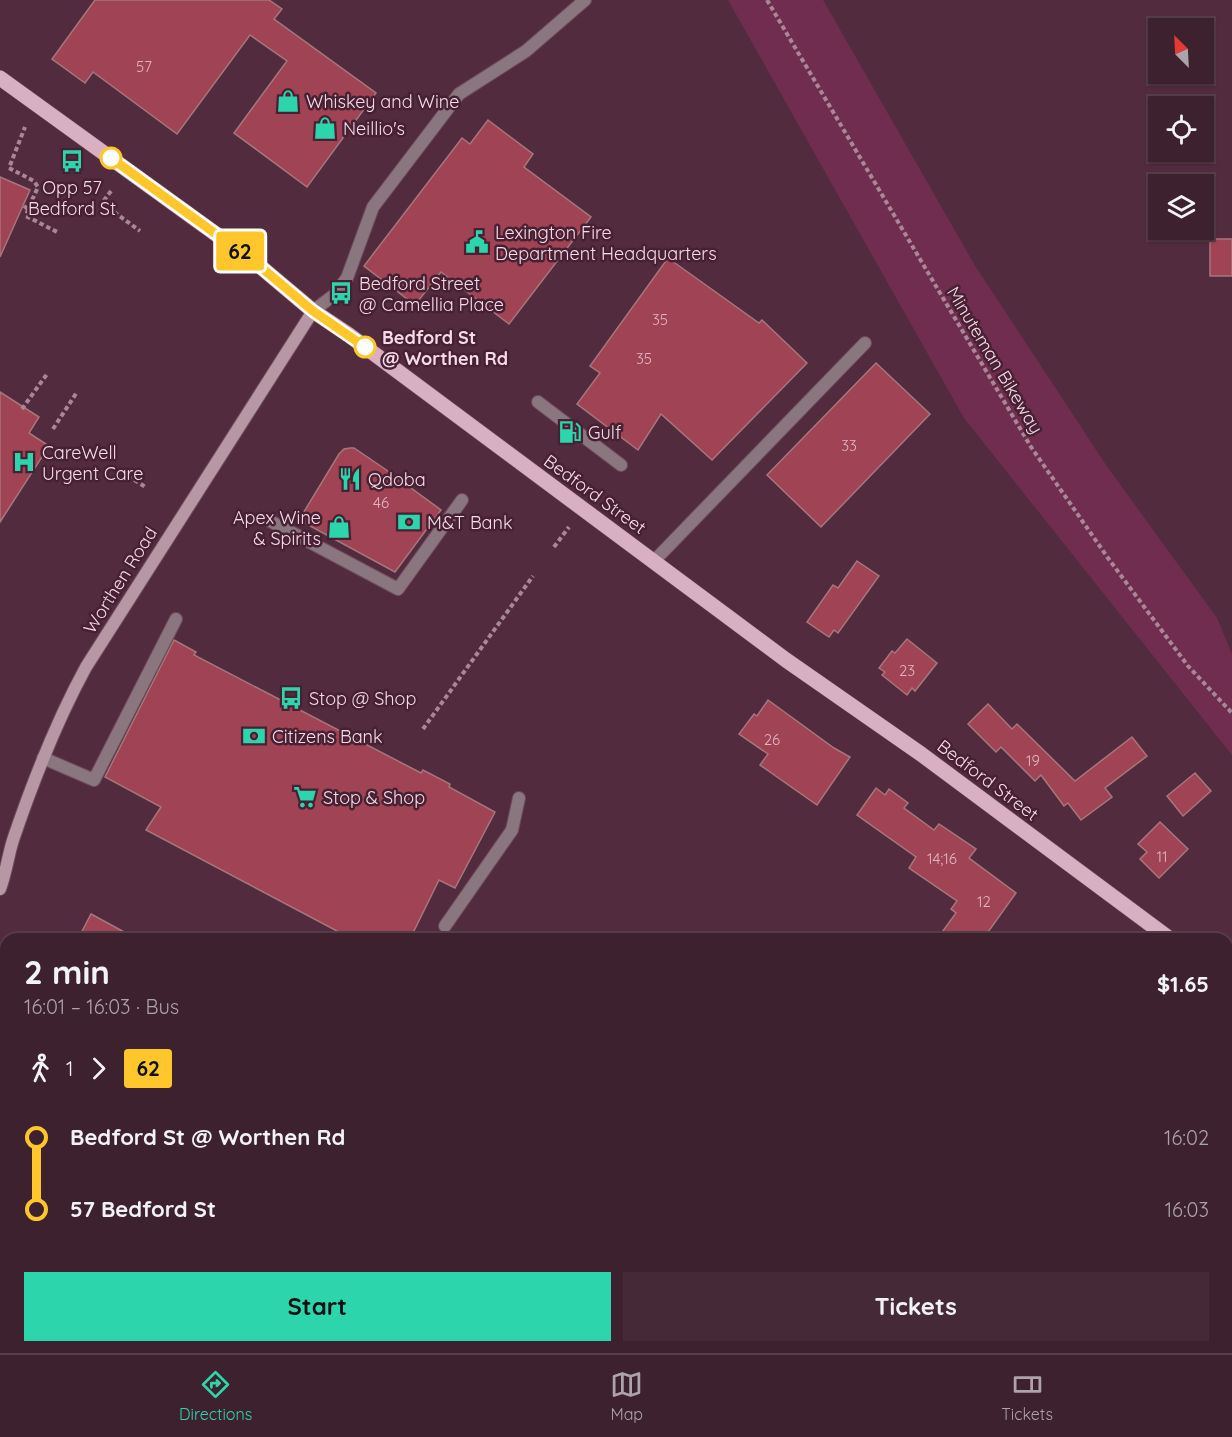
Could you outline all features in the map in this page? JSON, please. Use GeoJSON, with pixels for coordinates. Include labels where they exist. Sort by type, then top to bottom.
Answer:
{"type":"FeatureCollection","features":[{"type":"Feature","properties":{"kind":"main road","name":"Bedford Street"},"geometry":{"type":"LineString","coordinates":[[0,78],[256,263],[313,311],[349,335],[786,660],[921,754],[1162,933]]}},
{"type":"Feature","properties":{"kind":"main road","name":"Worthen Road"},"geometry":{"type":"LineString","coordinates":[[0,889],[12,843],[43,758],[86,667],[313,311]]}},
{"type":"Feature","properties":{"kind":"street"},"geometry":{"type":"LineString","coordinates":[[313,311],[334,295],[347,278],[373,207],[459,93],[526,51],[585,0]]}},
{"type":"Feature","properties":{"kind":"street"},"geometry":{"type":"LineString","coordinates":[[654,561],[865,344]]}},
{"type":"Feature","properties":{"kind":"street"},"geometry":{"type":"LineString","coordinates":[[538,402],[621,465]]}},
{"type":"Feature","properties":{"kind":"street"},"geometry":{"type":"LineString","coordinates":[[270,521],[398,590],[462,500]]}},
{"type":"Feature","properties":{"kind":"street"},"geometry":{"type":"LineString","coordinates":[[43,758],[94,780],[176,619]]}},
{"type":"Feature","properties":{"kind":"street"},"geometry":{"type":"LineString","coordinates":[[445,926],[513,830],[519,798]]}},
{"type":"Feature","properties":{"kind":"path","name":"Minuteman Bikeway"},"geometry":{"type":"LineString","coordinates":[[767,0],[1031,447],[1101,549],[1188,666],[1232,712]]}},
{"type":"Feature","properties":{"kind":"path"},"geometry":{"type":"LineString","coordinates":[[25,127],[9,168],[34,181],[38,187],[26,208],[26,216],[59,233]]}},
{"type":"Feature","properties":{"kind":"path"},"geometry":{"type":"LineString","coordinates":[[111,191],[102,203],[140,231]]}},
{"type":"Feature","properties":{"kind":"path"},"geometry":{"type":"LineString","coordinates":[[22,410],[48,374]]}},
{"type":"Feature","properties":{"kind":"path"},"geometry":{"type":"LineString","coordinates":[[53,429],[77,392]]}},
{"type":"Feature","properties":{"kind":"path"},"geometry":{"type":"LineString","coordinates":[[128,476],[147,488]]}},
{"type":"Feature","properties":{"kind":"path"},"geometry":{"type":"LineString","coordinates":[[554,547],[569,527]]}},
{"type":"Feature","properties":{"kind":"path"},"geometry":{"type":"LineString","coordinates":[[423,729],[533,576]]}},
{"type":"Feature","properties":{"kind":"shaded area"},"geometry":{"type":"Polygon","coordinates":[[[728,0],[823,0],[974,264],[1106,465],[1217,618],[1232,654],[1232,755],[964,418],[728,0]]]}},
{"type":"Feature","properties":{"kind":"building"},"geometry":{"type":"Polygon","coordinates":[[[95,0],[269,0],[282,9],[274,19],[376,93],[307,187],[234,133],[287,61],[250,35],[177,134],[93,72],[85,83],[52,59],[95,0]]]}},
{"type":"Feature","properties":{"kind":"building","name":"Lexington Fire Department Headquarters"},"geometry":{"type":"Polygon","coordinates":[[[488,120],[533,154],[524,167],[591,217],[509,324],[441,272],[415,305],[364,266],[462,138],[470,144],[488,120]]]}},
{"type":"Feature","properties":{"kind":"building"},"geometry":{"type":"Polygon","coordinates":[[[0,177],[30,190],[0,257],[0,177]]]}},
{"type":"Feature","properties":{"kind":"building"},"geometry":{"type":"Polygon","coordinates":[[[1232,239],[1232,276],[1210,276],[1210,240],[1232,239]]]}},
{"type":"Feature","properties":{"kind":"building"},"geometry":{"type":"Polygon","coordinates":[[[668,258],[759,323],[762,320],[807,363],[712,460],[661,414],[638,450],[577,404],[600,373],[590,366],[668,258]]]}},
{"type":"Feature","properties":{"kind":"building"},"geometry":{"type":"Polygon","coordinates":[[[876,363],[930,414],[821,527],[767,475],[876,363]]]}},
{"type":"Feature","properties":{"kind":"building"},"geometry":{"type":"Polygon","coordinates":[[[0,392],[39,417],[29,433],[49,446],[0,522],[0,392]]]}},
{"type":"Feature","properties":{"kind":"building"},"geometry":{"type":"Polygon","coordinates":[[[354,448],[441,510],[395,572],[299,520],[339,454],[344,449],[354,448]]]}},
{"type":"Feature","properties":{"kind":"building"},"geometry":{"type":"Polygon","coordinates":[[[857,561],[879,576],[838,633],[834,630],[829,637],[807,622],[833,585],[838,588],[857,561]]]}},
{"type":"Feature","properties":{"kind":"building"},"geometry":{"type":"Polygon","coordinates":[[[907,639],[937,663],[915,691],[912,688],[907,695],[882,675],[885,672],[879,668],[892,651],[895,653],[907,639]]]}},
{"type":"Feature","properties":{"kind":"building","name":"Stop & Shop"},"geometry":{"type":"Polygon","coordinates":[[[174,640],[196,652],[194,655],[421,773],[423,770],[450,784],[449,787],[495,812],[455,888],[439,880],[413,933],[341,933],[146,830],[161,807],[105,777],[174,640]]]}},
{"type":"Feature","properties":{"kind":"building"},"geometry":{"type":"Polygon","coordinates":[[[768,700],[850,757],[817,805],[760,765],[768,754],[739,734],[754,714],[757,716],[768,700]]]}},
{"type":"Feature","properties":{"kind":"building"},"geometry":{"type":"Polygon","coordinates":[[[988,704],[1012,729],[1017,724],[1075,781],[1132,737],[1147,756],[1105,788],[1112,797],[1081,820],[1068,803],[1064,806],[1041,775],[1035,781],[1001,747],[996,752],[968,724],[988,704]]]}},
{"type":"Feature","properties":{"kind":"building"},"geometry":{"type":"Polygon","coordinates":[[[1195,773],[1211,791],[1183,816],[1167,796],[1195,773]]]}},
{"type":"Feature","properties":{"kind":"building"},"geometry":{"type":"Polygon","coordinates":[[[876,788],[885,795],[889,789],[908,803],[904,808],[934,830],[939,824],[976,849],[969,858],[1016,893],[987,933],[941,933],[956,913],[951,909],[957,901],[909,868],[916,857],[857,815],[876,788]]]}},
{"type":"Feature","properties":{"kind":"building"},"geometry":{"type":"Polygon","coordinates":[[[1160,822],[1188,849],[1159,878],[1140,859],[1147,852],[1138,844],[1160,822]]]}},
{"type":"Feature","properties":{"kind":"building"},"geometry":{"type":"Polygon","coordinates":[[[91,914],[126,933],[81,933],[91,914]]]}},
{"type":"Feature","properties":{"kind":"bus line","name":"62"},"geometry":{"type":"LineString","coordinates":[[111,158],[256,263],[313,311],[365,347]]}},
{"type":"Feature","properties":{"kind":"place","name":"Whiskey and Wine"},"geometry":{"type":"Point","coordinates":[288,101]}},
{"type":"Feature","properties":{"kind":"place","name":"Neillio's"},"geometry":{"type":"Point","coordinates":[325,128]}},
{"type":"Feature","properties":{"kind":"place","name":"Opp 57 Bedford St"},"geometry":{"type":"Point","coordinates":[72,161]}},
{"type":"Feature","properties":{"kind":"place","name":"Lexington Fire Department Headquarters"},"geometry":{"type":"Point","coordinates":[477,242]}},
{"type":"Feature","properties":{"kind":"place","name":"Bedford Street @ Camellia Place"},"geometry":{"type":"Point","coordinates":[341,293]}},
{"type":"Feature","properties":{"kind":"place","name":"Bedford St @ Worthen Rd"},"geometry":{"type":"Point","coordinates":[365,347]}},
{"type":"Feature","properties":{"kind":"place","name":"Gulf"},"geometry":{"type":"Point","coordinates":[570,432]}},
{"type":"Feature","properties":{"kind":"place","name":"CareWell Urgent Care"},"geometry":{"type":"Point","coordinates":[24,462]}},
{"type":"Feature","properties":{"kind":"place","name":"Qdoba"},"geometry":{"type":"Point","coordinates":[350,479]}},
{"type":"Feature","properties":{"kind":"place","name":"M&T Bank"},"geometry":{"type":"Point","coordinates":[409,522]}},
{"type":"Feature","properties":{"kind":"place","name":"Apex Wine & Spirits"},"geometry":{"type":"Point","coordinates":[339,527]}},
{"type":"Feature","properties":{"kind":"place","name":"Stop @ Shop"},"geometry":{"type":"Point","coordinates":[291,698]}},
{"type":"Feature","properties":{"kind":"place","name":"Citizens Bank"},"geometry":{"type":"Point","coordinates":[254,736]}},
{"type":"Feature","properties":{"kind":"place","name":"Stop & Shop"},"geometry":{"type":"Point","coordinates":[305,797]}}]}
